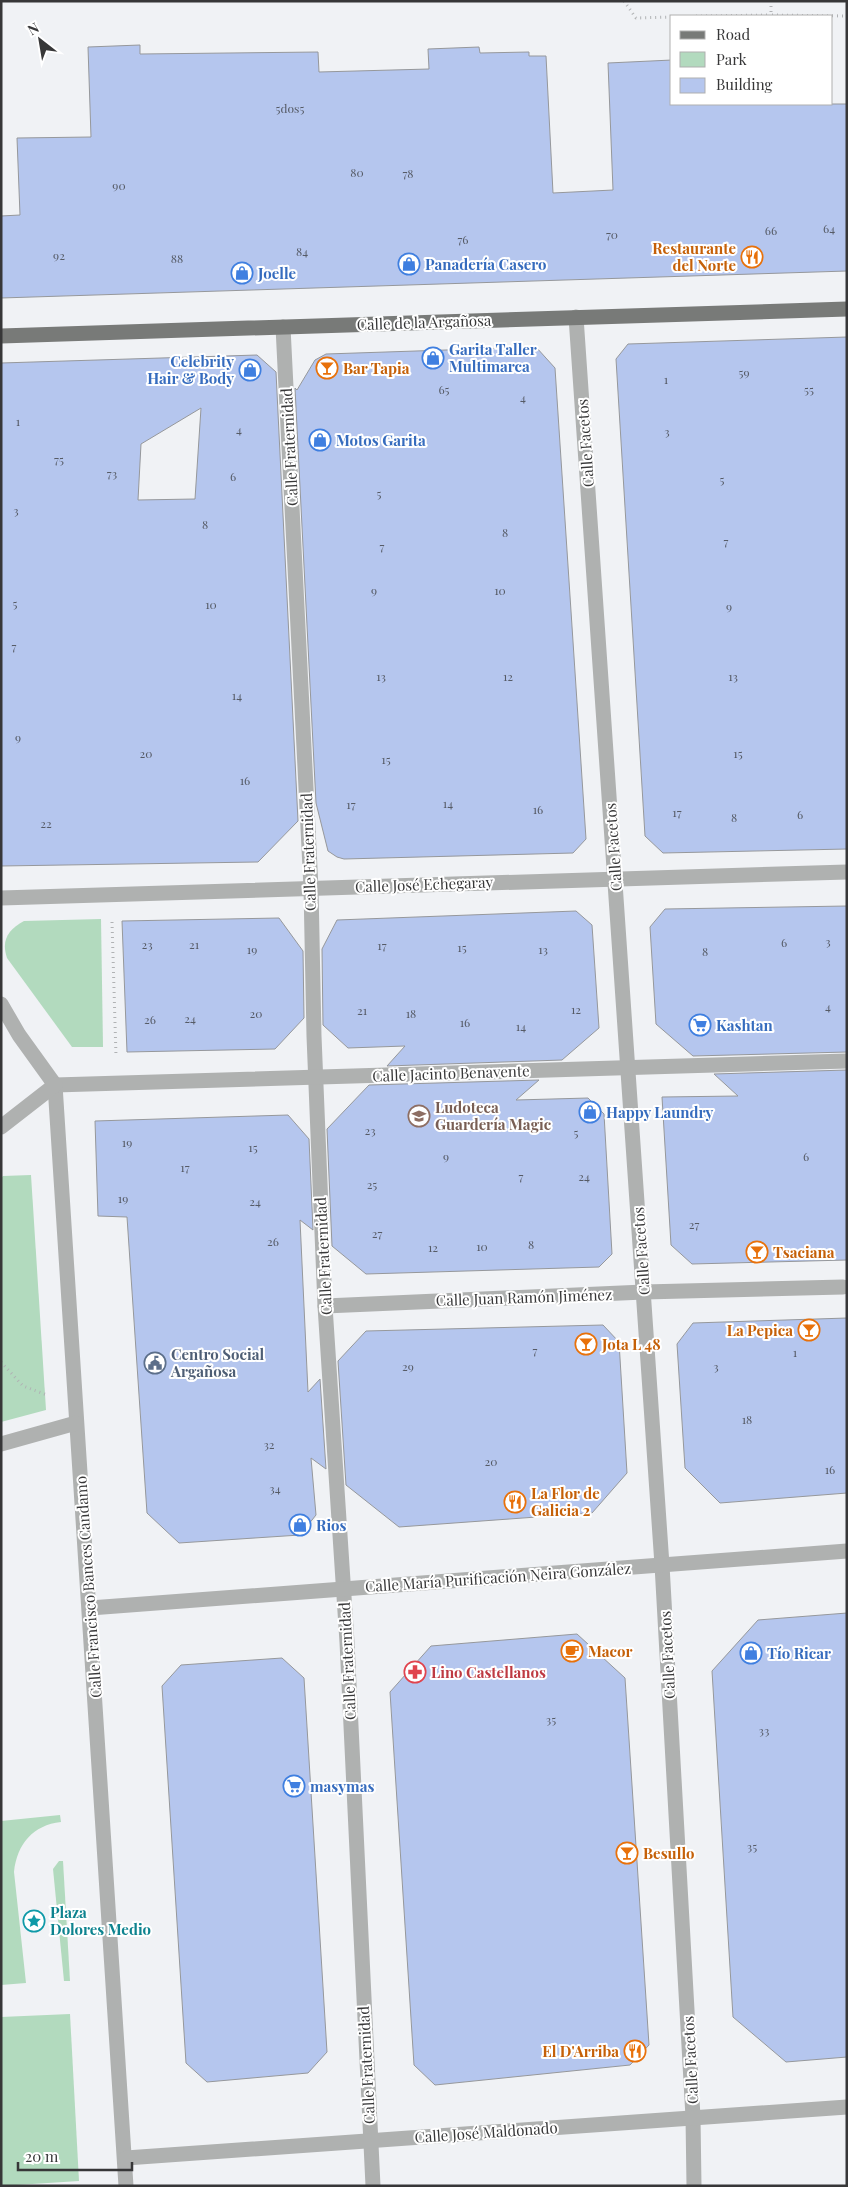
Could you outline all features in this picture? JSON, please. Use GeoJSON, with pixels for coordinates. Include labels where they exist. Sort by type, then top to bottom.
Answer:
{"type":"FeatureCollection","features":[{"type":"Feature","properties":{"kind":"main road","name":"Calle de la Argañosa"},"geometry":{"type":"LineString","coordinates":[[1,336],[847,309]]}},
{"type":"Feature","properties":{"kind":"street","name":"Calle Facetos"},"geometry":{"type":"LineString","coordinates":[[576,317],[662,1565],[693,2118],[694,2186]]}},
{"type":"Feature","properties":{"kind":"street","name":"Calle Fraternidad"},"geometry":{"type":"LineString","coordinates":[[283,327],[311,888],[325,1306],[343,1589],[373,2186]]}},
{"type":"Feature","properties":{"kind":"street","name":"Calle José Echegaray"},"geometry":{"type":"LineString","coordinates":[[1,898],[847,872]]}},
{"type":"Feature","properties":{"kind":"street"},"geometry":{"type":"LineString","coordinates":[[1,1004],[19,1035],[55,1085],[1,1127]]}},
{"type":"Feature","properties":{"kind":"street","name":"Calle Jacinto Benavente"},"geometry":{"type":"LineString","coordinates":[[55,1085],[847,1061]]}},
{"type":"Feature","properties":{"kind":"street","name":"Calle Francisco Bances Candamo"},"geometry":{"type":"LineString","coordinates":[[55,1085],[126,2158],[126,2186]]}},
{"type":"Feature","properties":{"kind":"street","name":"Calle Juan Ramón Jiménez"},"geometry":{"type":"LineString","coordinates":[[325,1306],[644,1292],[843,1287]]}},
{"type":"Feature","properties":{"kind":"street"},"geometry":{"type":"LineString","coordinates":[[1,1444],[76,1423]]}},
{"type":"Feature","properties":{"kind":"street","name":"Calle María Purificación Neira González"},"geometry":{"type":"LineString","coordinates":[[90,1608],[847,1551]]}},
{"type":"Feature","properties":{"kind":"street","name":"Calle José Maldonado"},"geometry":{"type":"LineString","coordinates":[[126,2158],[370,2139],[847,2107]]}},
{"type":"Feature","properties":{"kind":"path"},"geometry":{"type":"LineString","coordinates":[[624,1],[636,18],[670,17]]}},
{"type":"Feature","properties":{"kind":"path"},"geometry":{"type":"LineString","coordinates":[[770,15],[771,1]]}},
{"type":"Feature","properties":{"kind":"path"},"geometry":{"type":"LineString","coordinates":[[833,16],[847,16]]}},
{"type":"Feature","properties":{"kind":"path"},"geometry":{"type":"LineString","coordinates":[[112,894],[117,1083]]}},
{"type":"Feature","properties":{"kind":"path"},"geometry":{"type":"LineString","coordinates":[[1,1362],[24,1386],[45,1395],[75,1397]]}},
{"type":"Feature","properties":{"kind":"green space"},"geometry":{"type":"Polygon","coordinates":[[[101,919],[103,1047],[72,1047],[7,958],[5,946],[7,936],[24,921],[101,919]]]}},
{"type":"Feature","properties":{"kind":"green space"},"geometry":{"type":"Polygon","coordinates":[[[31,1175],[46,1410],[1,1422],[1,1178],[3,1176],[31,1175]]]}},
{"type":"Feature","properties":{"kind":"green space"},"geometry":{"type":"Polygon","coordinates":[[[60,1815],[61,1822],[42,1827],[35,1832],[28,1838],[19,1853],[14,1872],[26,1983],[1,1985],[1,1821],[60,1815]]]}},
{"type":"Feature","properties":{"kind":"green space"},"geometry":{"type":"Polygon","coordinates":[[[59,1861],[63,1861],[70,1981],[64,1981],[53,1869],[59,1861]]]}},
{"type":"Feature","properties":{"kind":"green space"},"geometry":{"type":"Polygon","coordinates":[[[70,2014],[79,2181],[1,2186],[1,2017],[70,2014]]]}},
{"type":"Feature","properties":{"kind":"building"},"geometry":{"type":"Polygon","coordinates":[[[140,45],[140,54],[318,52],[319,72],[429,69],[428,49],[479,47],[480,53],[529,52],[529,56],[546,56],[553,193],[613,190],[608,63],[670,60],[670,105],[847,104],[847,271],[1,298],[1,216],[20,215],[17,138],[91,137],[88,47],[140,45]]]}},
{"type":"Feature","properties":{"kind":"building"},"geometry":{"type":"Polygon","coordinates":[[[847,337],[847,849],[663,853],[645,836],[616,359],[628,344],[847,337]]]}},
{"type":"Feature","properties":{"kind":"building"},"geometry":{"type":"Polygon","coordinates":[[[536,347],[555,368],[586,839],[573,853],[344,859],[337,857],[328,851],[316,803],[295,388],[297,390],[315,360],[326,354],[536,347]]]}},
{"type":"Feature","properties":{"kind":"building"},"geometry":{"type":"Polygon","coordinates":[[[257,355],[276,372],[298,821],[258,862],[1,866],[1,363],[257,355]],[[201,408],[141,444],[138,500],[195,499],[201,408]]]}},
{"type":"Feature","properties":{"kind":"building"},"geometry":{"type":"Polygon","coordinates":[[[847,906],[847,1052],[693,1056],[656,1024],[650,927],[665,909],[847,906]]]}},
{"type":"Feature","properties":{"kind":"building"},"geometry":{"type":"Polygon","coordinates":[[[576,911],[592,925],[599,1028],[562,1060],[387,1066],[405,1046],[348,1048],[323,1025],[322,949],[337,920],[576,911]]]}},
{"type":"Feature","properties":{"kind":"building"},"geometry":{"type":"Polygon","coordinates":[[[279,918],[303,951],[304,1018],[275,1049],[127,1052],[122,921],[279,918]]]}},
{"type":"Feature","properties":{"kind":"building"},"geometry":{"type":"Polygon","coordinates":[[[847,1070],[847,1260],[692,1264],[671,1245],[662,1097],[738,1096],[714,1074],[847,1070]]]}},
{"type":"Feature","properties":{"kind":"building"},"geometry":{"type":"Polygon","coordinates":[[[539,1080],[516,1100],[588,1098],[604,1114],[612,1254],[599,1267],[366,1274],[332,1246],[327,1129],[369,1085],[539,1080]]]}},
{"type":"Feature","properties":{"kind":"building"},"geometry":{"type":"Polygon","coordinates":[[[288,1115],[309,1139],[313,1230],[300,1220],[308,1392],[320,1379],[326,1469],[311,1458],[316,1515],[300,1535],[179,1543],[147,1513],[127,1217],[98,1216],[95,1121],[288,1115]]]}},
{"type":"Feature","properties":{"kind":"building"},"geometry":{"type":"Polygon","coordinates":[[[847,1318],[847,1493],[720,1503],[685,1468],[677,1344],[693,1323],[847,1318]]]}},
{"type":"Feature","properties":{"kind":"building"},"geometry":{"type":"Polygon","coordinates":[[[603,1325],[619,1342],[627,1473],[592,1513],[399,1527],[346,1485],[338,1361],[366,1331],[603,1325]]]}},
{"type":"Feature","properties":{"kind":"building"},"geometry":{"type":"Polygon","coordinates":[[[847,1613],[847,2057],[786,2062],[733,2017],[712,1671],[758,1620],[847,1613]]]}},
{"type":"Feature","properties":{"kind":"building"},"geometry":{"type":"Polygon","coordinates":[[[577,1634],[625,1678],[649,2045],[630,2065],[435,2085],[414,2065],[390,1692],[431,1646],[577,1634]]]}},
{"type":"Feature","properties":{"kind":"building"},"geometry":{"type":"Polygon","coordinates":[[[282,1658],[304,1678],[327,2052],[308,2073],[207,2082],[186,2063],[162,1686],[181,1665],[282,1658]]]}},
{"type":"Feature","properties":{"kind":"place","name":"Restaurante del Norte"},"geometry":{"type":"Point","coordinates":[752,257]}},
{"type":"Feature","properties":{"kind":"place","name":"Panadería Casero"},"geometry":{"type":"Point","coordinates":[409,264]}},
{"type":"Feature","properties":{"kind":"place","name":"Joelle"},"geometry":{"type":"Point","coordinates":[242,273]}},
{"type":"Feature","properties":{"kind":"place","name":"Garita Taller Multimarca"},"geometry":{"type":"Point","coordinates":[433,358]}},
{"type":"Feature","properties":{"kind":"place","name":"Bar Tapia"},"geometry":{"type":"Point","coordinates":[327,368]}},
{"type":"Feature","properties":{"kind":"place","name":"Celebrity Hair & Body"},"geometry":{"type":"Point","coordinates":[250,370]}},
{"type":"Feature","properties":{"kind":"place","name":"Motos Garita"},"geometry":{"type":"Point","coordinates":[320,440]}},
{"type":"Feature","properties":{"kind":"place","name":"Kashtan"},"geometry":{"type":"Point","coordinates":[700,1025]}},
{"type":"Feature","properties":{"kind":"place","name":"Happy Laundry"},"geometry":{"type":"Point","coordinates":[590,1112]}},
{"type":"Feature","properties":{"kind":"place","name":"Ludoteca Guardería Magic"},"geometry":{"type":"Point","coordinates":[419,1116]}},
{"type":"Feature","properties":{"kind":"place","name":"Tsaciana"},"geometry":{"type":"Point","coordinates":[757,1252]}},
{"type":"Feature","properties":{"kind":"place","name":"La Pepica"},"geometry":{"type":"Point","coordinates":[809,1330]}},
{"type":"Feature","properties":{"kind":"place","name":"Jota L 48"},"geometry":{"type":"Point","coordinates":[586,1344]}},
{"type":"Feature","properties":{"kind":"place","name":"Centro Social Argañosa"},"geometry":{"type":"Point","coordinates":[155,1363]}},
{"type":"Feature","properties":{"kind":"place","name":"La Flor de Galicia 2"},"geometry":{"type":"Point","coordinates":[515,1502]}},
{"type":"Feature","properties":{"kind":"place","name":"Rios"},"geometry":{"type":"Point","coordinates":[300,1525]}},
{"type":"Feature","properties":{"kind":"place","name":"Macor"},"geometry":{"type":"Point","coordinates":[572,1651]}},
{"type":"Feature","properties":{"kind":"place","name":"Tío Ricar"},"geometry":{"type":"Point","coordinates":[751,1653]}},
{"type":"Feature","properties":{"kind":"place","name":"Lino Castellanos"},"geometry":{"type":"Point","coordinates":[415,1672]}},
{"type":"Feature","properties":{"kind":"place","name":"masymas"},"geometry":{"type":"Point","coordinates":[294,1786]}},
{"type":"Feature","properties":{"kind":"place","name":"Besullo"},"geometry":{"type":"Point","coordinates":[627,1853]}},
{"type":"Feature","properties":{"kind":"place","name":"Plaza Dolores Medio"},"geometry":{"type":"Point","coordinates":[34,1921]}},
{"type":"Feature","properties":{"kind":"place","name":"El D'Arriba"},"geometry":{"type":"Point","coordinates":[635,2051]}}]}
